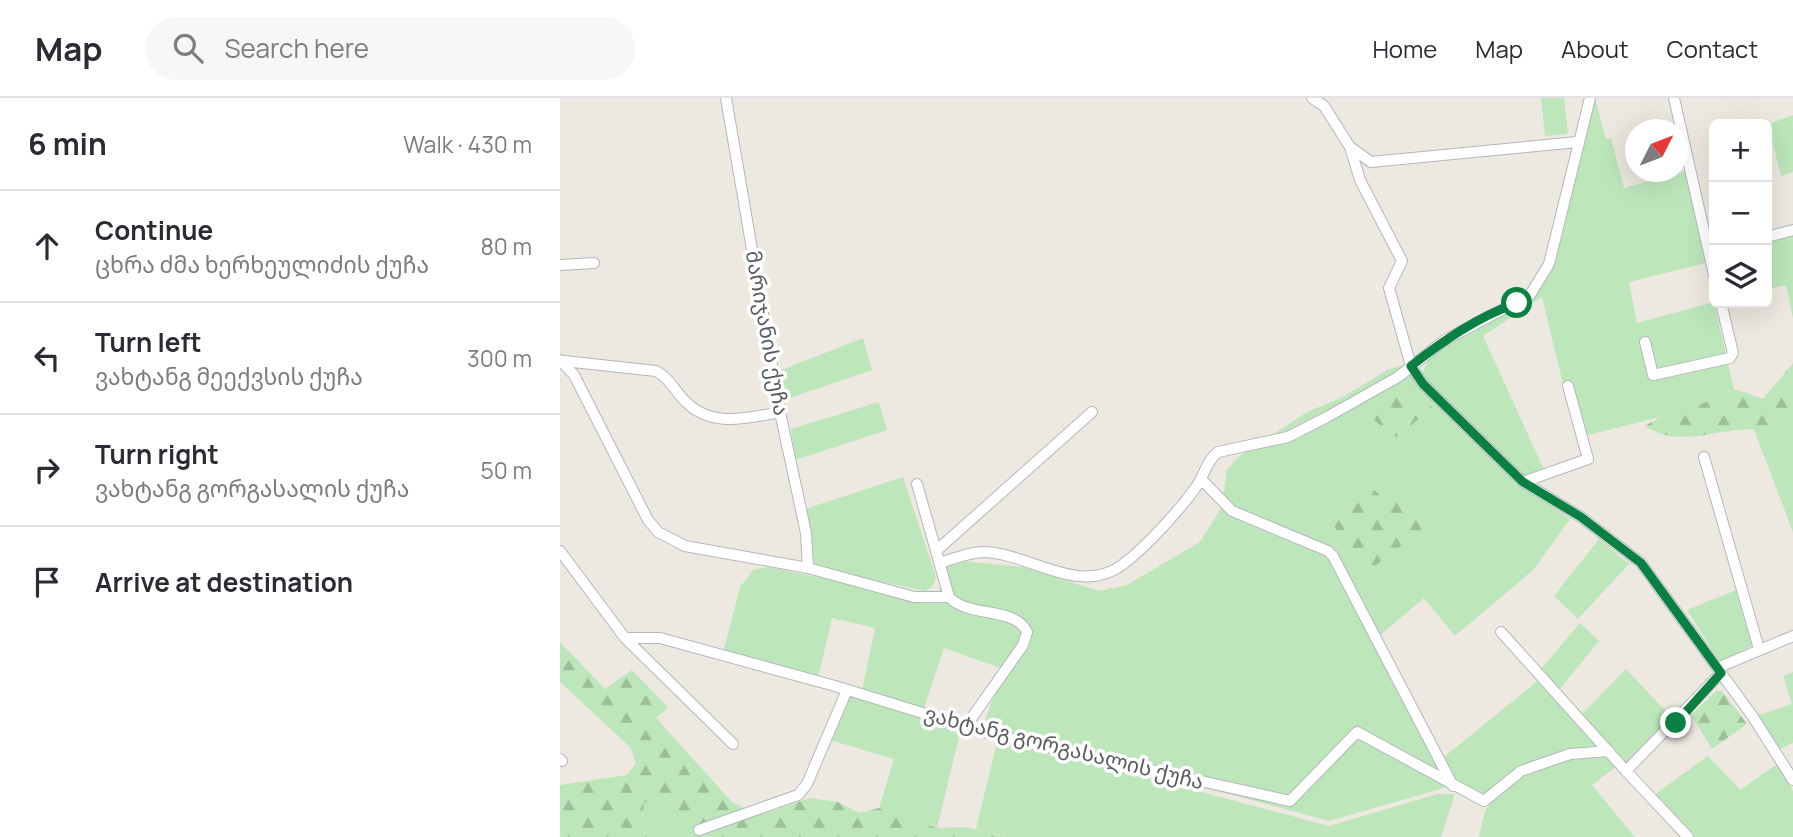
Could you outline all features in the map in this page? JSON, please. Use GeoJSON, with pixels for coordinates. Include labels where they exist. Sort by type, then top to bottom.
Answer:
{"type":"FeatureCollection","features":[{"type":"Feature","properties":{"kind":"street","name":"მარიჯანის ქუჩა"},"geometry":{"type":"LineString","coordinates":[[726,98],[780,412],[806,533],[808,568]]}},
{"type":"Feature","properties":{"kind":"street"},"geometry":{"type":"LineString","coordinates":[[1312,98],[1324,106],[1350,147],[1360,180],[1402,261],[1389,288],[1411,366],[1423,384],[1523,482],[1581,517],[1641,563],[1793,780]]}},
{"type":"Feature","properties":{"kind":"street"},"geometry":{"type":"LineString","coordinates":[[940,563],[983,552],[1047,566],[1074,576],[1097,577],[1120,567],[1150,542],[1202,479],[1210,458],[1218,452],[1288,437],[1362,399],[1445,340],[1530,295],[1549,264],[1590,98]]}},
{"type":"Feature","properties":{"kind":"street"},"geometry":{"type":"LineString","coordinates":[[1674,98],[1710,245]]}},
{"type":"Feature","properties":{"kind":"street"},"geometry":{"type":"LineString","coordinates":[[1350,147],[1371,162],[1577,142]]}},
{"type":"Feature","properties":{"kind":"street"},"geometry":{"type":"LineString","coordinates":[[1772,236],[1793,230]]}},
{"type":"Feature","properties":{"kind":"street"},"geometry":{"type":"LineString","coordinates":[[560,265],[594,262]]}},
{"type":"Feature","properties":{"kind":"street"},"geometry":{"type":"LineString","coordinates":[[1645,342],[1651,372],[1655,375],[1730,358],[1733,354],[1722,308]]}},
{"type":"Feature","properties":{"kind":"street"},"geometry":{"type":"LineString","coordinates":[[562,360],[656,371],[664,375],[686,402],[704,417],[717,421],[780,412]]}},
{"type":"Feature","properties":{"kind":"street"},"geometry":{"type":"LineString","coordinates":[[562,360],[608,437],[648,520],[658,532],[670,540],[703,550],[808,568],[914,597],[949,597]]}},
{"type":"Feature","properties":{"kind":"street"},"geometry":{"type":"LineString","coordinates":[[1523,482],[1588,459],[1568,386]]}},
{"type":"Feature","properties":{"kind":"street"},"geometry":{"type":"LineString","coordinates":[[936,551],[1092,412]]}},
{"type":"Feature","properties":{"kind":"street"},"geometry":{"type":"LineString","coordinates":[[1704,457],[1759,649]]}},
{"type":"Feature","properties":{"kind":"street"},"geometry":{"type":"LineString","coordinates":[[1202,479],[1232,511],[1328,551],[1334,556],[1453,786],[1487,800],[1521,771],[1570,754],[1609,751]]}},
{"type":"Feature","properties":{"kind":"street"},"geometry":{"type":"LineString","coordinates":[[917,484],[949,597],[958,605],[1019,621],[1027,632],[1023,645],[966,726]]}},
{"type":"Feature","properties":{"kind":"street"},"geometry":{"type":"LineString","coordinates":[[560,551],[625,638],[733,744]]}},
{"type":"Feature","properties":{"kind":"street"},"geometry":{"type":"LineString","coordinates":[[1501,632],[1688,837]]}},
{"type":"Feature","properties":{"kind":"street"},"geometry":{"type":"LineString","coordinates":[[1626,771],[1719,671],[1759,649],[1793,636]]}},
{"type":"Feature","properties":{"kind":"street","name":"ვახტანგ გორგასალის ქუჩა"},"geometry":{"type":"LineString","coordinates":[[625,638],[660,638],[966,726],[1290,801],[1357,732],[1453,786]]}},
{"type":"Feature","properties":{"kind":"street"},"geometry":{"type":"LineString","coordinates":[[699,830],[798,795],[807,783],[847,690]]}},
{"type":"Feature","properties":{"kind":"green space"},"geometry":{"type":"Polygon","coordinates":[[[1541,98],[1564,98],[1568,134],[1545,136],[1541,98]]]}},
{"type":"Feature","properties":{"kind":"green space"},"geometry":{"type":"Polygon","coordinates":[[[1595,98],[1606,139],[1611,138],[1624,188],[1646,182],[1688,180],[1706,263],[1629,282],[1637,323],[1709,303],[1709,308],[1715,308],[1734,390],[1717,391],[1710,401],[1688,410],[1576,438],[1542,297],[1483,336],[1545,472],[1524,479],[1421,375],[1432,354],[1497,314],[1534,297],[1595,98]]]}},
{"type":"Feature","properties":{"kind":"green space"},"geometry":{"type":"Polygon","coordinates":[[[1793,115],[1793,172],[1781,176],[1772,140],[1772,123],[1793,115]]]}},
{"type":"Feature","properties":{"kind":"green space"},"geometry":{"type":"Polygon","coordinates":[[[1793,233],[1793,319],[1786,285],[1772,288],[1772,239],[1793,233]]]}},
{"type":"Feature","properties":{"kind":"green space"},"geometry":{"type":"Polygon","coordinates":[[[863,338],[872,370],[784,400],[779,371],[863,338]]]}},
{"type":"Feature","properties":{"kind":"green space"},"geometry":{"type":"Polygon","coordinates":[[[1793,363],[1793,414],[1771,432],[1756,429],[1676,437],[1660,434],[1645,426],[1660,417],[1710,401],[1717,391],[1738,390],[1763,399],[1793,363]]]}},
{"type":"Feature","properties":{"kind":"green space"},"geometry":{"type":"Polygon","coordinates":[[[1403,365],[1419,388],[1515,482],[1570,519],[1533,570],[1455,636],[1424,598],[1378,637],[1335,554],[1234,509],[1223,498],[1227,470],[1237,458],[1307,412],[1341,398],[1387,370],[1403,365]],[[1369,484],[1329,516],[1385,501],[1369,484]]]}},
{"type":"Feature","properties":{"kind":"green space"},"geometry":{"type":"Polygon","coordinates":[[[1408,387],[1433,408],[1396,437],[1366,414],[1408,387]]]}},
{"type":"Feature","properties":{"kind":"green space"},"geometry":{"type":"Polygon","coordinates":[[[879,402],[887,430],[796,460],[791,429],[879,402]]]}},
{"type":"Feature","properties":{"kind":"green space"},"geometry":{"type":"Polygon","coordinates":[[[1793,414],[1793,532],[1753,427],[1771,432],[1793,414]]]}},
{"type":"Feature","properties":{"kind":"green space"},"geometry":{"type":"Polygon","coordinates":[[[903,477],[936,577],[932,587],[925,591],[815,568],[805,509],[903,477]]]}},
{"type":"Feature","properties":{"kind":"green space"},"geometry":{"type":"Polygon","coordinates":[[[1369,484],[1385,501],[1393,495],[1426,526],[1361,577],[1329,516],[1369,484]]]}},
{"type":"Feature","properties":{"kind":"green space"},"geometry":{"type":"Polygon","coordinates":[[[1222,507],[1244,523],[1331,558],[1451,786],[1329,821],[983,727],[1003,669],[944,648],[924,708],[862,690],[875,628],[832,618],[818,678],[723,653],[740,587],[753,570],[768,567],[918,598],[930,598],[945,584],[940,559],[1022,567],[1099,591],[1127,585],[1200,542],[1222,507]]]}},
{"type":"Feature","properties":{"kind":"green space"},"geometry":{"type":"Polygon","coordinates":[[[1599,539],[1629,564],[1578,619],[1554,596],[1599,539]]]}},
{"type":"Feature","properties":{"kind":"green space"},"geometry":{"type":"Polygon","coordinates":[[[1739,589],[1755,644],[1720,662],[1687,610],[1739,589]]]}},
{"type":"Feature","properties":{"kind":"green space"},"geometry":{"type":"Polygon","coordinates":[[[1580,623],[1599,641],[1560,689],[1541,669],[1580,623]]]}},
{"type":"Feature","properties":{"kind":"green space"},"geometry":{"type":"Polygon","coordinates":[[[560,642],[605,689],[632,670],[668,707],[656,718],[733,803],[760,815],[810,798],[838,802],[859,813],[879,808],[937,828],[966,827],[1006,837],[690,837],[678,809],[667,794],[644,803],[641,832],[647,837],[560,837],[560,785],[627,775],[636,763],[630,747],[560,682],[560,642]]]}},
{"type":"Feature","properties":{"kind":"green space"},"geometry":{"type":"Polygon","coordinates":[[[1626,669],[1674,720],[1626,767],[1582,714],[1626,669]]]}},
{"type":"Feature","properties":{"kind":"green space"},"geometry":{"type":"Polygon","coordinates":[[[1793,672],[1793,743],[1775,751],[1753,717],[1792,704],[1783,676],[1793,672]]]}},
{"type":"Feature","properties":{"kind":"green space"},"geometry":{"type":"Polygon","coordinates":[[[1540,679],[1603,749],[1520,768],[1484,797],[1456,784],[1444,757],[1540,679]]]}},
{"type":"Feature","properties":{"kind":"green space"},"geometry":{"type":"Polygon","coordinates":[[[1716,691],[1722,691],[1747,724],[1712,749],[1691,715],[1716,691]]]}},
{"type":"Feature","properties":{"kind":"green space"},"geometry":{"type":"Polygon","coordinates":[[[849,694],[961,729],[937,828],[879,808],[894,759],[830,740],[849,694]]]}},
{"type":"Feature","properties":{"kind":"green space"},"geometry":{"type":"Polygon","coordinates":[[[998,738],[1329,826],[1437,794],[1455,794],[1441,837],[1006,837],[976,829],[998,738]]]}},
{"type":"Feature","properties":{"kind":"green space"},"geometry":{"type":"Polygon","coordinates":[[[1607,754],[1617,766],[1592,785],[1635,837],[1479,837],[1487,808],[1500,792],[1513,782],[1527,773],[1558,762],[1607,754]]]}},
{"type":"Feature","properties":{"kind":"green space"},"geometry":{"type":"Polygon","coordinates":[[[1708,756],[1740,790],[1777,764],[1793,791],[1793,837],[1693,837],[1654,795],[1708,756]]]}},
{"type":"Feature","properties":{"kind":"green space"},"geometry":{"type":"Polygon","coordinates":[[[667,794],[678,809],[690,837],[647,837],[641,832],[644,803],[667,794]]]}},
{"type":"Feature","properties":{"kind":"route"},"geometry":{"type":"LineString","coordinates":[[1517,303],[1497,310],[1445,340],[1411,366],[1423,384],[1523,482],[1612,538],[1641,563],[1663,590],[1721,673],[1676,723]]}}]}
